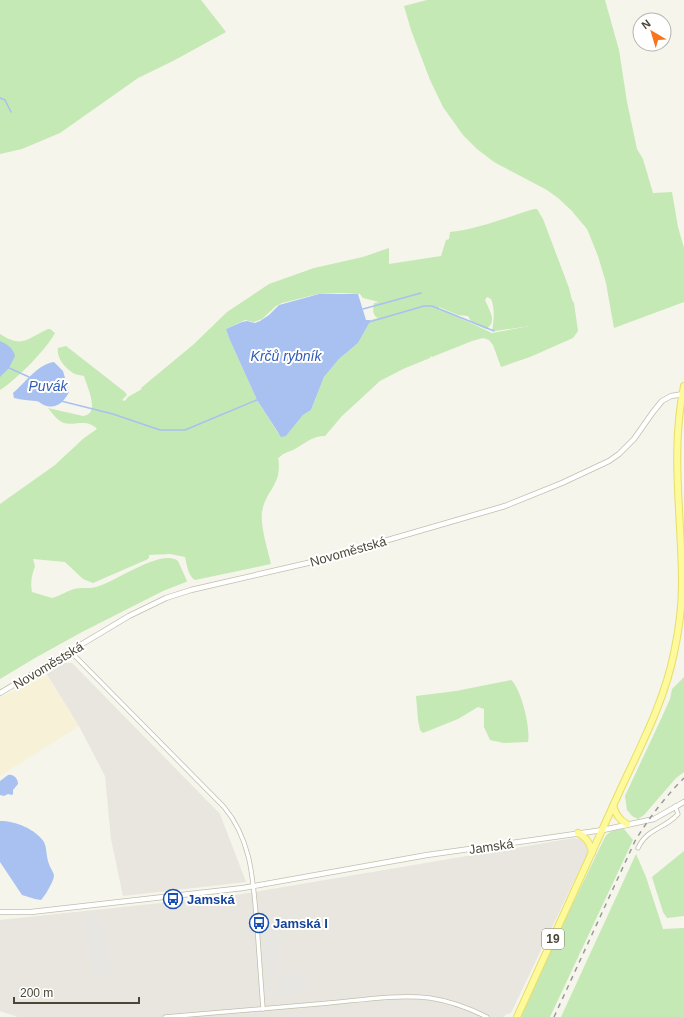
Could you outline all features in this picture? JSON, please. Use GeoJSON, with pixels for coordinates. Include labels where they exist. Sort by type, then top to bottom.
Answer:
{"type":"FeatureCollection","features":[{"type":"Feature","properties":{"kind":"main road","name":"19"},"geometry":{"type":"LineString","coordinates":[[517,1017],[651,725],[666,685],[674,653],[680,616],[682,583],[677,473],[678,430],[684,386]]}},
{"type":"Feature","properties":{"kind":"main road"},"geometry":{"type":"LineString","coordinates":[[613,806],[622,822],[627,824]]}},
{"type":"Feature","properties":{"kind":"main road"},"geometry":{"type":"LineString","coordinates":[[578,833],[585,836],[588,840],[592,853]]}},
{"type":"Feature","properties":{"kind":"street","name":"Novoměstská"},"geometry":{"type":"LineString","coordinates":[[0,693],[129,616],[170,597],[191,590],[312,562],[475,515],[505,506],[562,483],[609,461],[619,454],[634,439],[652,412],[662,401],[671,396],[683,394]]}},
{"type":"Feature","properties":{"kind":"street"},"geometry":{"type":"LineString","coordinates":[[70,651],[231,815],[243,837],[248,855],[253,887],[263,1008]]}},
{"type":"Feature","properties":{"kind":"street","name":"Jamská"},"geometry":{"type":"LineString","coordinates":[[0,912],[31,912],[253,887],[427,855],[603,830],[654,819],[684,802]]}},
{"type":"Feature","properties":{"kind":"street"},"geometry":{"type":"LineString","coordinates":[[638,848],[644,838],[651,831],[674,818],[678,814],[675,806]]}},
{"type":"Feature","properties":{"kind":"street"},"geometry":{"type":"LineString","coordinates":[[166,1017],[374,999],[418,998],[429,998],[450,1002],[488,1017]]}},
{"type":"Feature","properties":{"kind":"shaded area"},"geometry":{"type":"Polygon","coordinates":[[[64,663],[72,663],[220,814],[246,882],[123,896],[111,839],[105,776],[79,726],[46,673],[64,663]]]}},
{"type":"Feature","properties":{"kind":"shaded area"},"geometry":{"type":"Polygon","coordinates":[[[45,673],[79,726],[0,776],[0,698],[45,673]]]}},
{"type":"Feature","properties":{"kind":"shaded area"},"geometry":{"type":"Polygon","coordinates":[[[574,838],[584,842],[587,848],[587,854],[511,1013],[505,1015],[504,1017],[18,1017],[0,1011],[0,920],[236,895],[574,838]]]}},
{"type":"Feature","properties":{"kind":"shaded area"},"geometry":{"type":"Polygon","coordinates":[[[100,915],[100,921],[103,921],[109,975],[92,977],[86,917],[100,915]]]}},
{"type":"Feature","properties":{"kind":"shaded area"},"geometry":{"type":"Polygon","coordinates":[[[274,927],[278,971],[273,971],[273,975],[267,975],[264,928],[274,927]]]}},
{"type":"Feature","properties":{"kind":"shaded area"},"geometry":{"type":"Polygon","coordinates":[[[305,972],[306,986],[308,986],[309,992],[272,995],[272,990],[279,989],[278,974],[305,972]]]}},
{"type":"Feature","properties":{"kind":"green space"},"geometry":{"type":"Polygon","coordinates":[[[0,0],[201,0],[226,32],[138,78],[60,133],[22,149],[0,154],[0,0]]]}},
{"type":"Feature","properties":{"kind":"green space"},"geometry":{"type":"Polygon","coordinates":[[[427,0],[605,0],[619,50],[627,102],[637,149],[643,159],[653,193],[672,192],[678,227],[684,248],[684,302],[614,328],[606,283],[598,256],[587,229],[571,210],[547,190],[494,162],[477,149],[463,135],[443,107],[430,80],[411,30],[404,6],[427,0]]]}},
{"type":"Feature","properties":{"kind":"green space"},"geometry":{"type":"Polygon","coordinates":[[[537,209],[543,219],[574,303],[578,331],[573,338],[530,357],[501,367],[493,345],[489,340],[483,338],[432,357],[431,356],[430,358],[403,369],[380,381],[342,416],[325,436],[312,439],[279,458],[278,457],[279,466],[276,481],[264,504],[262,512],[263,531],[271,564],[195,580],[189,573],[185,557],[170,554],[149,555],[149,558],[146,560],[93,583],[83,579],[65,562],[33,559],[35,566],[31,585],[32,592],[52,598],[74,589],[93,588],[149,562],[161,559],[170,558],[178,561],[187,581],[163,591],[82,632],[0,679],[0,504],[55,465],[84,438],[97,429],[85,423],[64,423],[57,419],[48,408],[83,416],[88,414],[92,405],[90,393],[84,376],[75,374],[65,366],[60,359],[58,348],[66,346],[125,392],[127,395],[122,400],[125,401],[128,397],[142,389],[141,388],[194,344],[227,312],[269,284],[314,268],[363,257],[389,248],[389,264],[441,256],[446,240],[449,239],[450,232],[482,226],[537,209]],[[318,294],[282,303],[276,306],[262,319],[254,322],[245,320],[226,329],[257,400],[278,433],[286,436],[303,415],[311,410],[324,377],[339,359],[358,343],[371,320],[378,318],[373,312],[373,308],[374,303],[379,302],[363,298],[360,294],[318,294]],[[487,297],[485,300],[492,319],[490,326],[486,329],[472,323],[468,316],[458,315],[439,307],[439,310],[445,311],[492,333],[530,326],[492,331],[494,310],[491,299],[487,297]]]}},
{"type":"Feature","properties":{"kind":"green space"},"geometry":{"type":"Polygon","coordinates":[[[48,329],[55,333],[45,348],[22,372],[0,390],[0,334],[15,341],[20,341],[48,329]]]}},
{"type":"Feature","properties":{"kind":"green space"},"geometry":{"type":"Polygon","coordinates":[[[684,677],[684,772],[676,778],[644,815],[638,819],[632,816],[627,810],[625,796],[670,699],[672,689],[684,677]]]}},
{"type":"Feature","properties":{"kind":"green space"},"geometry":{"type":"Polygon","coordinates":[[[511,680],[515,684],[522,700],[527,719],[529,736],[528,742],[504,743],[490,740],[484,727],[484,709],[478,707],[458,719],[423,733],[420,730],[416,696],[456,691],[511,680]]]}},
{"type":"Feature","properties":{"kind":"green space"},"geometry":{"type":"Polygon","coordinates":[[[624,829],[633,840],[550,1017],[521,1017],[564,922],[605,837],[611,832],[624,829]]]}},
{"type":"Feature","properties":{"kind":"green space"},"geometry":{"type":"Polygon","coordinates":[[[684,851],[684,916],[667,918],[663,912],[652,877],[684,851]]]}},
{"type":"Feature","properties":{"kind":"green space"},"geometry":{"type":"Polygon","coordinates":[[[636,854],[646,877],[663,929],[684,928],[684,1017],[561,1017],[636,854]]]}},
{"type":"Feature","properties":{"kind":"water","name":"Krčů rybník"},"geometry":{"type":"Polygon","coordinates":[[[319,294],[358,294],[366,320],[371,320],[358,343],[339,359],[324,377],[311,410],[303,415],[286,436],[281,437],[257,400],[226,329],[242,322],[247,321],[255,323],[269,315],[279,305],[319,294]]]}},
{"type":"Feature","properties":{"kind":"water"},"geometry":{"type":"Polygon","coordinates":[[[0,341],[5,343],[13,351],[15,356],[9,368],[0,377],[0,341]]]}},
{"type":"Feature","properties":{"kind":"water","name":"Puvák"},"geometry":{"type":"Polygon","coordinates":[[[54,362],[63,371],[69,392],[62,402],[56,406],[48,406],[37,401],[14,398],[13,393],[32,374],[48,363],[54,362]]]}},
{"type":"Feature","properties":{"kind":"water"},"geometry":{"type":"Polygon","coordinates":[[[8,775],[15,777],[18,784],[13,790],[12,795],[0,795],[0,781],[8,775]]]}},
{"type":"Feature","properties":{"kind":"water"},"geometry":{"type":"Polygon","coordinates":[[[0,821],[19,824],[36,833],[44,842],[48,861],[54,875],[53,881],[41,900],[22,895],[0,862],[0,821]]]}},
{"type":"Feature","properties":{"kind":"waterway"},"geometry":{"type":"LineString","coordinates":[[0,98],[5,100],[11,112]]}},
{"type":"Feature","properties":{"kind":"waterway"},"geometry":{"type":"LineString","coordinates":[[363,309],[421,293]]}},
{"type":"Feature","properties":{"kind":"waterway"},"geometry":{"type":"LineString","coordinates":[[369,322],[424,306],[432,306],[494,331]]}},
{"type":"Feature","properties":{"kind":"waterway"},"geometry":{"type":"LineString","coordinates":[[7,367],[29,377]]}},
{"type":"Feature","properties":{"kind":"waterway"},"geometry":{"type":"LineString","coordinates":[[61,401],[113,414],[160,430],[185,430],[259,399]]}},
{"type":"Feature","properties":{"kind":"railway"},"geometry":{"type":"LineString","coordinates":[[554,1017],[635,841],[658,808],[684,778]]}},
{"type":"Feature","properties":{"kind":"place","name":"Jamská"},"geometry":{"type":"Point","coordinates":[173,899]}},
{"type":"Feature","properties":{"kind":"place","name":"Jamská I"},"geometry":{"type":"Point","coordinates":[259,923]}}]}
